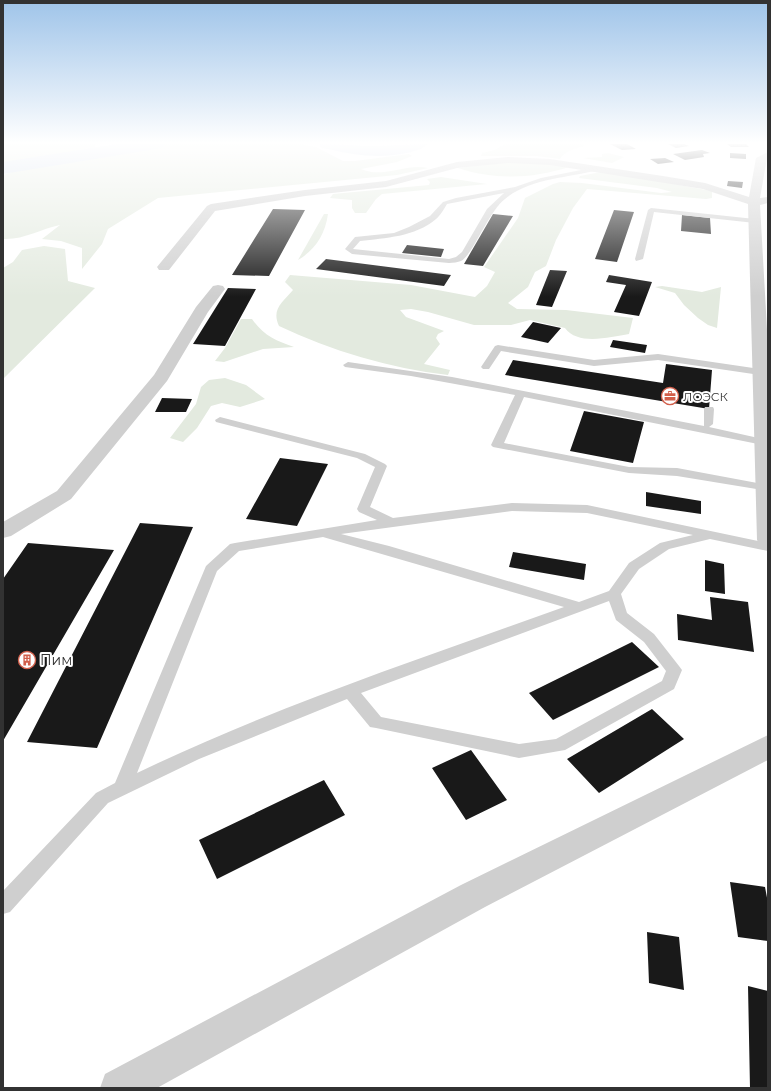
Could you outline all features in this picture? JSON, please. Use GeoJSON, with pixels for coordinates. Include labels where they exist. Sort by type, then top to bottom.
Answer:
{"type":"FeatureCollection","features":[{"type":"Feature","properties":{"kind":"street"},"geometry":{"type":"LineString","coordinates":[[164,267],[211,208],[295,195]]}},
{"type":"Feature","properties":{"kind":"street"},"geometry":{"type":"LineString","coordinates":[[738,195],[761,201],[755,221],[768,540]]}},
{"type":"Feature","properties":{"kind":"street"},"geometry":{"type":"LineString","coordinates":[[3,531],[64,495],[160,377],[201,310],[218,289]]}},
{"type":"Feature","properties":{"kind":"street"},"geometry":{"type":"LineString","coordinates":[[119,1088],[473,896],[768,747]]}},
{"type":"Feature","properties":{"kind":"lane"},"geometry":{"type":"LineString","coordinates":[[482,195],[445,203],[433,218],[412,229],[395,235],[358,239],[350,249],[352,252],[389,256],[449,261],[459,259],[465,253],[494,205],[508,195]]}},
{"type":"Feature","properties":{"kind":"lane"},"geometry":{"type":"LineString","coordinates":[[639,259],[650,210],[755,221]]}},
{"type":"Feature","properties":{"kind":"lane"},"geometry":{"type":"LineString","coordinates":[[486,368],[498,348],[594,363],[658,357],[760,372]]}},
{"type":"Feature","properties":{"kind":"lane"},"geometry":{"type":"LineString","coordinates":[[348,365],[394,370],[521,393],[649,417],[763,442]]}},
{"type":"Feature","properties":{"kind":"lane"},"geometry":{"type":"LineString","coordinates":[[521,393],[497,445],[629,470],[698,475],[766,488]]}},
{"type":"Feature","properties":{"kind":"lane"},"geometry":{"type":"LineString","coordinates":[[708,409],[708,424]]}},
{"type":"Feature","properties":{"kind":"lane"},"geometry":{"type":"LineString","coordinates":[[220,420],[361,456],[380,466],[363,509],[391,522]]}},
{"type":"Feature","properties":{"kind":"lane"},"geometry":{"type":"LineString","coordinates":[[122,788],[211,569],[235,547],[391,522],[512,507],[587,509],[768,547]]}},
{"type":"Feature","properties":{"kind":"lane"},"geometry":{"type":"LineString","coordinates":[[321,533],[384,549],[580,607]]}},
{"type":"Feature","properties":{"kind":"lane"},"geometry":{"type":"LineString","coordinates":[[3,905],[102,798],[192,754],[350,691],[614,594],[634,566],[665,546],[710,535]]}},
{"type":"Feature","properties":{"kind":"lane"},"geometry":{"type":"LineString","coordinates":[[350,691],[376,722],[519,751],[559,745],[669,685],[674,670],[649,638],[621,616],[614,594]]}},
{"type":"Feature","properties":{"kind":"shaded area"},"geometry":{"type":"Polygon","coordinates":[[[3,195],[190,195],[158,198],[108,229],[102,244],[82,269],[82,248],[61,241],[42,239],[60,225],[18,238],[3,239],[3,195]]]}},
{"type":"Feature","properties":{"kind":"shaded area"},"geometry":{"type":"Polygon","coordinates":[[[332,195],[381,195],[366,213],[355,213],[352,208],[352,200],[330,198],[332,195]]]}},
{"type":"Feature","properties":{"kind":"shaded area"},"geometry":{"type":"Polygon","coordinates":[[[531,195],[583,195],[573,208],[556,240],[546,266],[535,272],[528,287],[508,303],[517,309],[566,310],[633,318],[629,334],[586,339],[571,334],[565,328],[530,320],[511,325],[474,325],[428,312],[411,309],[400,310],[406,317],[444,331],[438,334],[436,338],[440,344],[424,364],[450,370],[448,375],[404,368],[340,351],[279,326],[276,315],[277,310],[293,290],[285,282],[290,275],[411,285],[475,297],[487,286],[495,272],[484,267],[518,218],[525,198],[531,195]]]}},
{"type":"Feature","properties":{"kind":"shaded area"},"geometry":{"type":"Polygon","coordinates":[[[657,195],[712,195],[712,198],[706,199],[657,195]]]}},
{"type":"Feature","properties":{"kind":"shaded area"},"geometry":{"type":"Polygon","coordinates":[[[324,214],[328,214],[327,222],[322,235],[314,247],[298,260],[324,214]]]}},
{"type":"Feature","properties":{"kind":"shaded area"},"geometry":{"type":"Polygon","coordinates":[[[44,246],[65,249],[68,281],[95,288],[3,379],[3,268],[13,262],[22,250],[44,246]]]}},
{"type":"Feature","properties":{"kind":"shaded area"},"geometry":{"type":"Polygon","coordinates":[[[662,286],[702,292],[721,287],[717,328],[708,325],[698,318],[684,305],[675,293],[655,287],[662,286]]]}},
{"type":"Feature","properties":{"kind":"shaded area"},"geometry":{"type":"Polygon","coordinates":[[[241,319],[252,319],[256,325],[270,337],[294,347],[263,349],[224,362],[215,361],[225,348],[241,319]]]}},
{"type":"Feature","properties":{"kind":"shaded area"},"geometry":{"type":"Polygon","coordinates":[[[225,378],[246,385],[265,399],[240,407],[222,403],[211,406],[197,428],[183,442],[170,438],[196,404],[201,387],[209,380],[225,378]]]}},
{"type":"Feature","properties":{"kind":"building"},"geometry":{"type":"Polygon","coordinates":[[[273,209],[305,210],[269,276],[232,275],[273,209]]]}},
{"type":"Feature","properties":{"kind":"building"},"geometry":{"type":"Polygon","coordinates":[[[614,210],[634,212],[617,262],[595,259],[614,210]]]}},
{"type":"Feature","properties":{"kind":"building"},"geometry":{"type":"Polygon","coordinates":[[[493,214],[513,216],[483,266],[464,264],[493,214]]]}},
{"type":"Feature","properties":{"kind":"building"},"geometry":{"type":"Polygon","coordinates":[[[682,215],[710,218],[711,234],[681,231],[682,215]]]}},
{"type":"Feature","properties":{"kind":"building"},"geometry":{"type":"Polygon","coordinates":[[[407,245],[444,249],[441,257],[402,253],[407,245]]]}},
{"type":"Feature","properties":{"kind":"building"},"geometry":{"type":"Polygon","coordinates":[[[326,259],[451,275],[444,286],[316,269],[326,259]]]}},
{"type":"Feature","properties":{"kind":"building"},"geometry":{"type":"Polygon","coordinates":[[[550,270],[567,271],[552,307],[536,305],[550,270]]]}},
{"type":"Feature","properties":{"kind":"building"},"geometry":{"type":"Polygon","coordinates":[[[609,275],[652,282],[639,316],[614,312],[626,285],[606,282],[609,275]]]}},
{"type":"Feature","properties":{"kind":"building"},"geometry":{"type":"Polygon","coordinates":[[[228,288],[256,289],[225,346],[193,344],[228,288]]]}},
{"type":"Feature","properties":{"kind":"building"},"geometry":{"type":"Polygon","coordinates":[[[533,322],[561,328],[548,343],[521,337],[533,322]]]}},
{"type":"Feature","properties":{"kind":"building"},"geometry":{"type":"Polygon","coordinates":[[[613,340],[647,345],[645,353],[610,347],[613,340]]]}},
{"type":"Feature","properties":{"kind":"building","name":"ЛОЭСК"},"geometry":{"type":"Polygon","coordinates":[[[513,360],[663,383],[666,364],[712,370],[709,409],[505,375],[513,360]]]}},
{"type":"Feature","properties":{"kind":"building"},"geometry":{"type":"Polygon","coordinates":[[[162,398],[192,399],[186,412],[155,412],[162,398]]]}},
{"type":"Feature","properties":{"kind":"building"},"geometry":{"type":"Polygon","coordinates":[[[584,411],[644,422],[633,463],[570,451],[584,411]]]}},
{"type":"Feature","properties":{"kind":"building"},"geometry":{"type":"Polygon","coordinates":[[[280,458],[328,464],[297,526],[246,519],[280,458]]]}},
{"type":"Feature","properties":{"kind":"building"},"geometry":{"type":"Polygon","coordinates":[[[646,492],[701,501],[701,514],[646,506],[646,492]]]}},
{"type":"Feature","properties":{"kind":"building"},"geometry":{"type":"Polygon","coordinates":[[[140,523],[193,527],[97,748],[27,742],[140,523]]]}},
{"type":"Feature","properties":{"kind":"building","name":"Пим"},"geometry":{"type":"Polygon","coordinates":[[[28,543],[114,550],[3,741],[3,579],[28,543]]]}},
{"type":"Feature","properties":{"kind":"building"},"geometry":{"type":"Polygon","coordinates":[[[513,552],[586,564],[584,580],[509,567],[513,552]]]}},
{"type":"Feature","properties":{"kind":"building"},"geometry":{"type":"Polygon","coordinates":[[[705,560],[724,564],[725,594],[705,591],[705,560]]]}},
{"type":"Feature","properties":{"kind":"building"},"geometry":{"type":"Polygon","coordinates":[[[710,597],[748,602],[754,652],[678,640],[677,614],[712,620],[710,597]]]}},
{"type":"Feature","properties":{"kind":"building"},"geometry":{"type":"Polygon","coordinates":[[[632,642],[659,667],[553,720],[529,693],[632,642]]]}},
{"type":"Feature","properties":{"kind":"building"},"geometry":{"type":"Polygon","coordinates":[[[652,709],[684,739],[599,793],[567,759],[652,709]]]}},
{"type":"Feature","properties":{"kind":"building"},"geometry":{"type":"Polygon","coordinates":[[[471,750],[507,800],[466,820],[432,768],[471,750]]]}},
{"type":"Feature","properties":{"kind":"building"},"geometry":{"type":"Polygon","coordinates":[[[324,780],[345,815],[217,879],[199,840],[324,780]]]}},
{"type":"Feature","properties":{"kind":"building"},"geometry":{"type":"Polygon","coordinates":[[[730,882],[765,887],[768,903],[768,941],[738,937],[730,882]]]}},
{"type":"Feature","properties":{"kind":"building"},"geometry":{"type":"Polygon","coordinates":[[[647,932],[679,937],[684,990],[649,983],[647,932]]]}},
{"type":"Feature","properties":{"kind":"building"},"geometry":{"type":"Polygon","coordinates":[[[748,986],[768,991],[768,1088],[750,1088],[748,986]]]}},
{"type":"Feature","properties":{"kind":"place","name":"ЛОЭСК"},"geometry":{"type":"Point","coordinates":[670,396]}},
{"type":"Feature","properties":{"kind":"place","name":"Пим"},"geometry":{"type":"Point","coordinates":[27,660]}}]}
